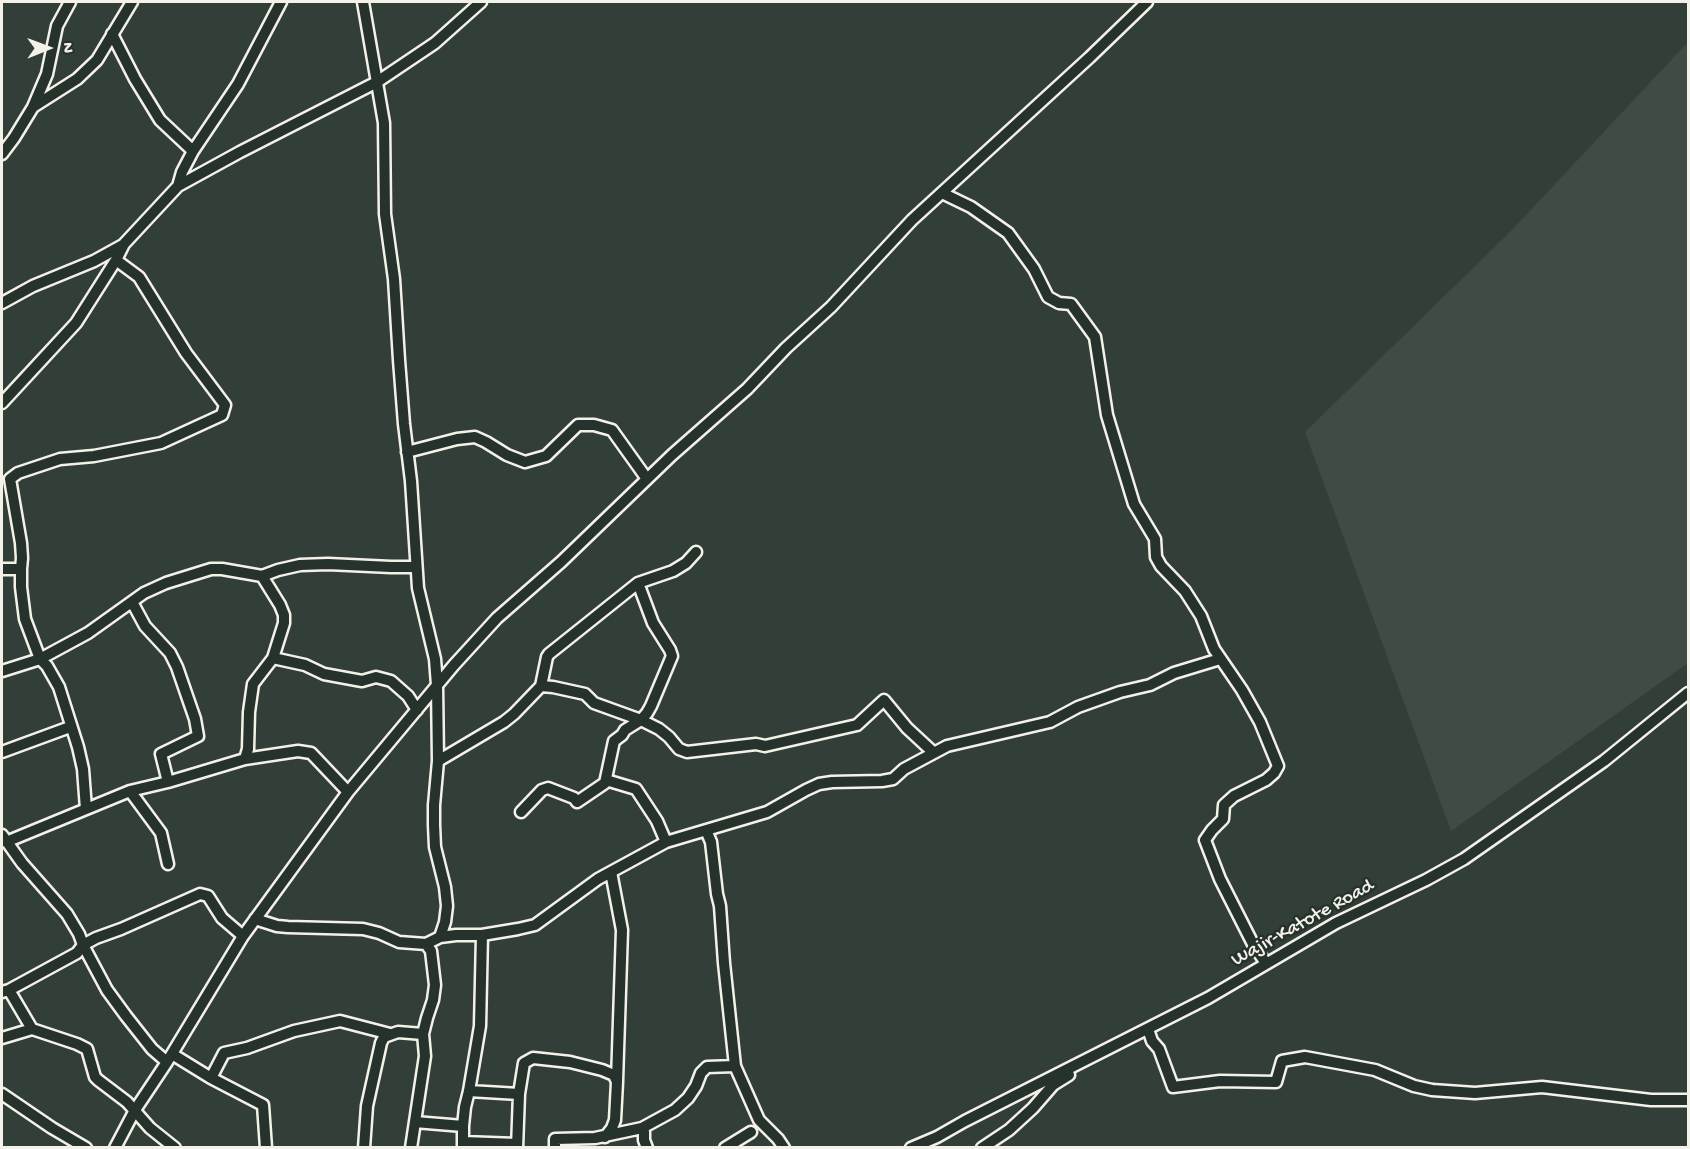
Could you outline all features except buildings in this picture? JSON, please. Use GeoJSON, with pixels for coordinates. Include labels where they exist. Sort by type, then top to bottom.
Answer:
{"type":"FeatureCollection","features":[{"type":"Feature","properties":{"kind":"street"},"geometry":{"type":"LineString","coordinates":[[3,149],[33,107],[47,74],[57,26],[70,2]]}},
{"type":"Feature","properties":{"kind":"street"},"geometry":{"type":"LineString","coordinates":[[33,107],[77,79],[97,60],[132,2]]}},
{"type":"Feature","properties":{"kind":"street"},"geometry":{"type":"LineString","coordinates":[[178,186],[182,172],[193,151],[238,84],[281,2]]}},
{"type":"Feature","properties":{"kind":"street"},"geometry":{"type":"LineString","coordinates":[[363,2],[384,123],[385,214],[394,279],[416,567],[421,605],[435,659],[438,761],[434,805],[435,847],[445,887],[447,906],[440,937]]}},
{"type":"Feature","properties":{"kind":"street"},"geometry":{"type":"LineString","coordinates":[[2,403],[76,323],[124,244],[178,186],[377,82],[435,43],[481,2]]}},
{"type":"Feature","properties":{"kind":"street"},"geometry":{"type":"LineString","coordinates":[[115,1148],[135,1110],[170,1058],[255,919],[348,792],[497,618],[561,562],[672,454],[747,390],[786,348],[831,307],[912,220],[1147,2]]}},
{"type":"Feature","properties":{"kind":"street"},"geometry":{"type":"LineString","coordinates":[[112,34],[135,79],[160,120],[193,151]]}},
{"type":"Feature","properties":{"kind":"street"},"geometry":{"type":"LineString","coordinates":[[942,193],[971,207],[1008,233],[1034,269],[1048,297],[1059,303],[1071,304],[1095,337],[1107,415],[1134,504],[1155,539],[1156,557],[1161,566],[1185,591],[1201,616],[1214,649],[1242,690],[1260,722],[1278,766],[1266,780],[1234,796],[1224,805],[1223,819],[1205,840],[1220,879],[1254,946],[1266,963]]}},
{"type":"Feature","properties":{"kind":"street"},"geometry":{"type":"LineString","coordinates":[[2,303],[33,285],[94,261],[124,244]]}},
{"type":"Feature","properties":{"kind":"street"},"geometry":{"type":"LineString","coordinates":[[86,809],[83,769],[78,747],[56,680],[40,659],[25,619],[21,543],[10,479],[18,473],[60,459],[110,454],[161,442],[222,415],[225,405],[186,353],[139,277],[116,260]]}},
{"type":"Feature","properties":{"kind":"street"},"geometry":{"type":"LineString","coordinates":[[407,452],[457,439],[475,437],[525,462],[546,456],[578,425],[594,424],[612,430],[647,479]]}},
{"type":"Feature","properties":{"kind":"street"},"geometry":{"type":"LineString","coordinates":[[438,761],[504,722],[541,686],[547,657],[638,583],[673,571],[696,552]]}},
{"type":"Feature","properties":{"kind":"street"},"geometry":{"type":"LineString","coordinates":[[2,671],[40,659],[88,633],[144,593],[166,583],[211,569],[262,576],[300,565],[416,567]]}},
{"type":"Feature","properties":{"kind":"street"},"geometry":{"type":"LineString","coordinates":[[2,569],[21,569]]}},
{"type":"Feature","properties":{"kind":"street"},"geometry":{"type":"LineString","coordinates":[[245,759],[254,684],[273,658],[283,631],[284,615],[277,598],[262,576]]}},
{"type":"Feature","properties":{"kind":"street"},"geometry":{"type":"LineString","coordinates":[[521,812],[542,790],[548,788],[554,790],[574,798],[577,802],[605,783],[614,741],[647,714],[672,656],[653,623],[638,583]]}},
{"type":"Feature","properties":{"kind":"street"},"geometry":{"type":"LineString","coordinates":[[132,602],[145,626],[170,653],[195,718],[198,736],[161,754],[168,782]]}},
{"type":"Feature","properties":{"kind":"street"},"geometry":{"type":"LineString","coordinates":[[273,658],[305,665],[324,674],[362,681],[376,677],[391,681],[408,696],[417,710]]}},
{"type":"Feature","properties":{"kind":"street"},"geometry":{"type":"LineString","coordinates":[[255,919],[277,926],[363,929],[399,942],[426,944],[440,937],[482,935],[535,925],[598,879],[666,842],[767,812],[819,784],[882,782],[893,779],[904,769],[947,746],[1050,722],[1078,707],[1120,692],[1150,685],[1174,673],[1220,659]]}},
{"type":"Feature","properties":{"kind":"street"},"geometry":{"type":"LineString","coordinates":[[541,686],[585,694],[594,703],[659,729],[679,749],[687,752],[756,744],[765,746],[857,724],[884,700],[934,753]]}},
{"type":"Feature","properties":{"kind":"street","name":"Wajir-Katote Road"},"geometry":{"type":"LineString","coordinates":[[911,1148],[937,1137],[964,1121],[1208,998],[1336,923],[1464,859],[1604,761],[1689,693]]}},
{"type":"Feature","properties":{"kind":"street"},"geometry":{"type":"LineString","coordinates":[[2,752],[70,727]]}},
{"type":"Feature","properties":{"kind":"street"},"geometry":{"type":"LineString","coordinates":[[266,1148],[263,1105],[152,1049],[107,990],[67,914],[4,839],[130,791],[245,759],[298,751],[311,753],[348,792]]}},
{"type":"Feature","properties":{"kind":"street"},"geometry":{"type":"LineString","coordinates":[[606,780],[636,789],[657,821],[666,842]]}},
{"type":"Feature","properties":{"kind":"street"},"geometry":{"type":"LineString","coordinates":[[130,791],[161,833],[168,864]]}},
{"type":"Feature","properties":{"kind":"street"},"geometry":{"type":"LineString","coordinates":[[706,830],[711,842],[720,906],[735,1066],[759,1120],[784,1148]]}},
{"type":"Feature","properties":{"kind":"street"},"geometry":{"type":"LineString","coordinates":[[606,1137],[615,1120],[622,930],[611,872]]}},
{"type":"Feature","properties":{"kind":"street"},"geometry":{"type":"LineString","coordinates":[[32,1029],[5,991],[77,953],[83,945],[96,938],[200,894],[208,896],[222,918],[243,936]]}},
{"type":"Feature","properties":{"kind":"street"},"geometry":{"type":"LineString","coordinates":[[482,935],[480,1026],[466,1100],[463,1145],[517,1146],[519,1094],[524,1063],[533,1058],[570,1062],[602,1070],[614,1075],[617,1082]]}},
{"type":"Feature","properties":{"kind":"street"},"geometry":{"type":"LineString","coordinates":[[411,1148],[425,1056],[423,1034],[435,985],[433,960],[426,944]]}},
{"type":"Feature","properties":{"kind":"street"},"geometry":{"type":"LineString","coordinates":[[211,1078],[224,1053],[247,1048],[294,1031],[340,1021],[390,1034]]}},
{"type":"Feature","properties":{"kind":"street"},"geometry":{"type":"LineString","coordinates":[[2,1038],[32,1029],[82,1046],[89,1054],[95,1077],[127,1102],[150,1128],[175,1148]]}},
{"type":"Feature","properties":{"kind":"street"},"geometry":{"type":"LineString","coordinates":[[1148,1029],[1152,1041],[1159,1049],[1173,1087],[1220,1081],[1276,1082],[1282,1061],[1305,1057],[1375,1070],[1414,1086],[1432,1090],[1475,1093],[1542,1087],[1651,1100],[1689,1100]]}},
{"type":"Feature","properties":{"kind":"street"},"geometry":{"type":"LineString","coordinates":[[364,1148],[367,1106],[384,1037],[398,1032],[423,1034]]}},
{"type":"Feature","properties":{"kind":"street"},"geometry":{"type":"LineString","coordinates":[[982,1148],[1009,1130],[1053,1085],[1103,1051]]}},
{"type":"Feature","properties":{"kind":"street"},"geometry":{"type":"LineString","coordinates":[[555,1148],[555,1139],[581,1140],[606,1137],[642,1128],[675,1110],[688,1098],[701,1073],[708,1067],[735,1066]]}},
{"type":"Feature","properties":{"kind":"street"},"geometry":{"type":"LineString","coordinates":[[469,1091],[519,1094]]}},
{"type":"Feature","properties":{"kind":"street"},"geometry":{"type":"LineString","coordinates":[[2,1094],[86,1148]]}},
{"type":"Feature","properties":{"kind":"street"},"geometry":{"type":"LineString","coordinates":[[414,1122],[463,1126]]}},
{"type":"Feature","properties":{"kind":"street"},"geometry":{"type":"LineString","coordinates":[[642,1128],[647,1148]]}},
{"type":"Feature","properties":{"kind":"street"},"geometry":{"type":"LineString","coordinates":[[725,1148],[751,1132]]}},
{"type":"Feature","properties":{"kind":"shaded area"},"geometry":{"type":"Polygon","coordinates":[[[1688,42],[1688,663],[1451,831],[1305,432],[1511,231],[1688,42]]]}}]}
